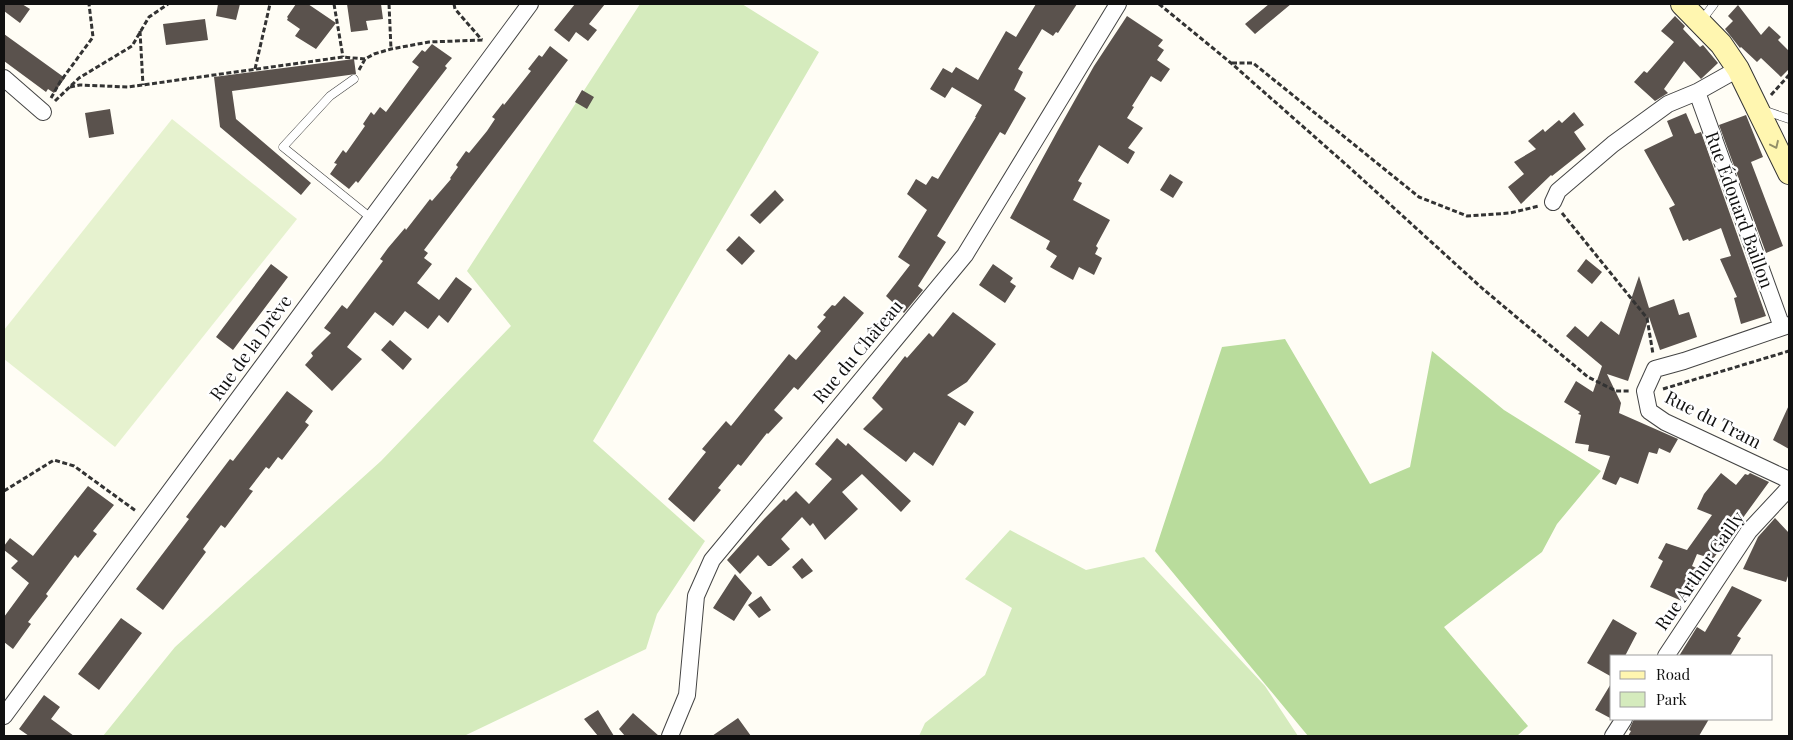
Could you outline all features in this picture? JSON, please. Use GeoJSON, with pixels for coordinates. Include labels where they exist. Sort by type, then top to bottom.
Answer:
{"type":"FeatureCollection","features":[{"type":"Feature","properties":{"kind":"main road"},"geometry":{"type":"LineString","coordinates":[[1682,4],[1721,44],[1738,69],[1789,173]]}},
{"type":"Feature","properties":{"kind":"street","name":"Rue de la Drève"},"geometry":{"type":"LineString","coordinates":[[4,716],[530,4]]}},
{"type":"Feature","properties":{"kind":"street","name":"Rue du Château"},"geometry":{"type":"LineString","coordinates":[[670,736],[687,695],[696,596],[712,560],[965,255],[1118,4]]}},
{"type":"Feature","properties":{"kind":"street"},"geometry":{"type":"LineString","coordinates":[[1553,202],[1558,191],[1613,144],[1668,104],[1697,92],[1738,69]]}},
{"type":"Feature","properties":{"kind":"street"},"geometry":{"type":"LineString","coordinates":[[4,78],[43,112]]}},
{"type":"Feature","properties":{"kind":"street","name":"Rue Édouard Baillon"},"geometry":{"type":"LineString","coordinates":[[1697,92],[1786,326]]}},
{"type":"Feature","properties":{"kind":"street","name":"Rue du Tram"},"geometry":{"type":"LineString","coordinates":[[1786,326],[1655,370],[1644,391],[1650,411],[1665,422],[1789,480]]}},
{"type":"Feature","properties":{"kind":"street","name":"Rue Arthur Gailly"},"geometry":{"type":"LineString","coordinates":[[1667,655],[1749,531],[1789,488]]}},
{"type":"Feature","properties":{"kind":"street"},"geometry":{"type":"LineString","coordinates":[[1613,736],[1623,720]]}},
{"type":"Feature","properties":{"kind":"lane"},"geometry":{"type":"LineString","coordinates":[[1700,23],[1714,4]]}},
{"type":"Feature","properties":{"kind":"lane"},"geometry":{"type":"LineString","coordinates":[[354,79],[330,96],[283,146],[371,218]]}},
{"type":"Feature","properties":{"kind":"lane"},"geometry":{"type":"LineString","coordinates":[[1758,108],[1789,119]]}},
{"type":"Feature","properties":{"kind":"path"},"geometry":{"type":"LineString","coordinates":[[43,112],[60,82],[94,37],[89,4]]}},
{"type":"Feature","properties":{"kind":"path"},"geometry":{"type":"LineString","coordinates":[[43,112],[79,78],[132,46],[148,17],[168,4]]}},
{"type":"Feature","properties":{"kind":"path"},"geometry":{"type":"LineString","coordinates":[[254,69],[270,4]]}},
{"type":"Feature","properties":{"kind":"path"},"geometry":{"type":"LineString","coordinates":[[334,4],[343,57]]}},
{"type":"Feature","properties":{"kind":"path"},"geometry":{"type":"LineString","coordinates":[[389,4],[391,49]]}},
{"type":"Feature","properties":{"kind":"path"},"geometry":{"type":"LineString","coordinates":[[454,4],[455,9],[482,40]]}},
{"type":"Feature","properties":{"kind":"path"},"geometry":{"type":"LineString","coordinates":[[1159,4],[1231,63],[1484,289],[1588,376],[1616,391],[1664,389],[1789,351]]}},
{"type":"Feature","properties":{"kind":"path"},"geometry":{"type":"LineString","coordinates":[[140,31],[143,85]]}},
{"type":"Feature","properties":{"kind":"path"},"geometry":{"type":"LineString","coordinates":[[70,87],[80,85],[128,87],[343,57],[365,59],[391,49],[429,42],[482,40],[501,42]]}},
{"type":"Feature","properties":{"kind":"path"},"geometry":{"type":"LineString","coordinates":[[1231,63],[1253,63],[1420,197],[1467,216],[1510,213],[1553,202],[1647,318],[1655,370]]}},
{"type":"Feature","properties":{"kind":"path"},"geometry":{"type":"LineString","coordinates":[[1758,108],[1789,75]]}},
{"type":"Feature","properties":{"kind":"path"},"geometry":{"type":"LineString","coordinates":[[4,491],[54,460],[74,466],[148,521]]}},
{"type":"Feature","properties":{"kind":"green space"},"geometry":{"type":"Polygon","coordinates":[[[640,4],[742,4],[819,52],[593,441],[705,541],[657,614],[646,649],[464,736],[103,736],[175,647],[381,461],[511,326],[467,271],[640,4]]]}},
{"type":"Feature","properties":{"kind":"green space"},"geometry":{"type":"Polygon","coordinates":[[[172,119],[297,219],[115,447],[4,359],[4,330],[172,119]]]}},
{"type":"Feature","properties":{"kind":"green space"},"geometry":{"type":"Polygon","coordinates":[[[1285,339],[1370,484],[1410,467],[1432,351],[1504,410],[1601,471],[1557,524],[1542,552],[1444,627],[1528,726],[1517,736],[1308,736],[1155,551],[1222,347],[1285,339]]]}},
{"type":"Feature","properties":{"kind":"green space"},"geometry":{"type":"Polygon","coordinates":[[[1010,530],[1086,570],[1144,557],[1265,686],[1298,736],[919,736],[925,723],[985,675],[1012,608],[965,579],[1010,530]]]}},
{"type":"Feature","properties":{"kind":"building"},"geometry":{"type":"Polygon","coordinates":[[[4,4],[22,4],[30,9],[20,23],[4,11],[4,4]]]}},
{"type":"Feature","properties":{"kind":"building"},"geometry":{"type":"Polygon","coordinates":[[[218,4],[240,4],[236,20],[216,16],[218,4]]]}},
{"type":"Feature","properties":{"kind":"building"},"geometry":{"type":"Polygon","coordinates":[[[296,4],[308,4],[336,23],[316,49],[295,36],[300,29],[287,20],[296,4]]]}},
{"type":"Feature","properties":{"kind":"building"},"geometry":{"type":"Polygon","coordinates":[[[347,4],[381,4],[383,19],[366,21],[368,30],[351,32],[347,4]]]}},
{"type":"Feature","properties":{"kind":"building"},"geometry":{"type":"Polygon","coordinates":[[[575,4],[605,4],[589,24],[597,30],[588,41],[576,32],[569,42],[554,30],[575,4]]]}},
{"type":"Feature","properties":{"kind":"building"},"geometry":{"type":"Polygon","coordinates":[[[1036,4],[1077,4],[1058,33],[1056,32],[1053,36],[1042,29],[1018,69],[1023,72],[1014,90],[1026,98],[1005,135],[1000,132],[937,236],[946,242],[918,286],[923,290],[904,313],[886,296],[910,265],[898,257],[927,210],[907,194],[916,179],[926,185],[932,176],[938,179],[982,105],[952,87],[945,98],[930,89],[943,68],[952,73],[956,67],[978,80],[1006,31],[1016,37],[1036,4]]]}},
{"type":"Feature","properties":{"kind":"building"},"geometry":{"type":"Polygon","coordinates":[[[1269,4],[1291,4],[1255,34],[1245,24],[1269,4]]]}},
{"type":"Feature","properties":{"kind":"building"},"geometry":{"type":"Polygon","coordinates":[[[1738,5],[1761,35],[1769,26],[1781,37],[1778,40],[1789,51],[1789,69],[1781,77],[1761,58],[1757,62],[1740,48],[1725,29],[1733,21],[1728,16],[1738,5]]]}},
{"type":"Feature","properties":{"kind":"building"},"geometry":{"type":"Polygon","coordinates":[[[1127,16],[1163,40],[1158,46],[1164,50],[1157,60],[1170,69],[1161,82],[1151,76],[1132,106],[1134,107],[1127,118],[1143,128],[1128,148],[1135,152],[1128,164],[1099,145],[1078,181],[1082,183],[1073,200],[1110,220],[1096,246],[1098,248],[1095,254],[1102,258],[1094,275],[1079,267],[1073,280],[1050,267],[1057,256],[1046,249],[1050,241],[1010,218],[1094,66],[1127,16]]]}},
{"type":"Feature","properties":{"kind":"building"},"geometry":{"type":"Polygon","coordinates":[[[1675,16],[1685,26],[1683,29],[1700,47],[1703,45],[1718,63],[1701,79],[1684,61],[1664,89],[1668,93],[1655,101],[1634,82],[1644,71],[1647,73],[1674,42],[1661,31],[1675,16]]]}},
{"type":"Feature","properties":{"kind":"building"},"geometry":{"type":"Polygon","coordinates":[[[205,19],[208,40],[166,45],[163,24],[205,19]]]}},
{"type":"Feature","properties":{"kind":"building"},"geometry":{"type":"Polygon","coordinates":[[[4,34],[65,78],[54,93],[48,89],[46,92],[4,61],[4,34]]]}},
{"type":"Feature","properties":{"kind":"building"},"geometry":{"type":"Polygon","coordinates":[[[432,44],[452,58],[445,66],[447,68],[358,183],[356,181],[349,189],[330,174],[337,164],[334,163],[343,150],[346,153],[365,126],[363,124],[371,112],[374,115],[380,107],[386,112],[419,67],[412,62],[422,50],[425,52],[432,44]]]}},
{"type":"Feature","properties":{"kind":"building"},"geometry":{"type":"Polygon","coordinates":[[[550,46],[568,60],[424,250],[428,253],[424,258],[432,264],[417,283],[439,300],[456,277],[472,289],[448,323],[439,315],[428,329],[405,311],[393,326],[375,312],[347,347],[362,359],[332,391],[305,365],[313,356],[311,353],[331,333],[324,328],[342,305],[347,309],[383,261],[380,259],[388,248],[405,228],[406,230],[430,199],[432,201],[451,179],[458,167],[456,165],[466,151],[469,153],[487,131],[495,119],[492,117],[531,71],[528,69],[539,55],[542,57],[550,46]]]}},
{"type":"Feature","properties":{"kind":"building"},"geometry":{"type":"Polygon","coordinates":[[[354,59],[356,74],[232,91],[236,119],[311,183],[301,195],[220,127],[214,77],[354,59]]]}},
{"type":"Feature","properties":{"kind":"building"},"geometry":{"type":"Polygon","coordinates":[[[582,90],[594,97],[587,109],[575,102],[582,90]]]}},
{"type":"Feature","properties":{"kind":"building"},"geometry":{"type":"Polygon","coordinates":[[[110,109],[114,134],[89,138],[85,113],[110,109]]]}},
{"type":"Feature","properties":{"kind":"building"},"geometry":{"type":"Polygon","coordinates":[[[1574,112],[1584,125],[1574,132],[1586,149],[1551,175],[1521,204],[1508,187],[1524,174],[1514,162],[1536,149],[1528,141],[1543,129],[1545,132],[1559,120],[1562,123],[1574,112]]]}},
{"type":"Feature","properties":{"kind":"building"},"geometry":{"type":"Polygon","coordinates":[[[1686,113],[1695,134],[1701,132],[1766,316],[1741,324],[1734,298],[1737,297],[1720,259],[1731,256],[1721,228],[1689,241],[1688,239],[1683,241],[1669,208],[1675,205],[1644,150],[1673,136],[1667,121],[1686,113]]]}},
{"type":"Feature","properties":{"kind":"building"},"geometry":{"type":"Polygon","coordinates":[[[1746,115],[1763,157],[1751,162],[1783,246],[1766,253],[1719,125],[1746,115]]]}},
{"type":"Feature","properties":{"kind":"building"},"geometry":{"type":"Polygon","coordinates":[[[1170,174],[1183,182],[1173,198],[1160,190],[1170,174]]]}},
{"type":"Feature","properties":{"kind":"building"},"geometry":{"type":"Polygon","coordinates":[[[775,190],[784,200],[760,224],[750,215],[775,190]]]}},
{"type":"Feature","properties":{"kind":"building"},"geometry":{"type":"Polygon","coordinates":[[[739,236],[755,251],[742,265],[726,250],[739,236]]]}},
{"type":"Feature","properties":{"kind":"building"},"geometry":{"type":"Polygon","coordinates":[[[1586,259],[1602,272],[1592,284],[1577,271],[1586,259]]]}},
{"type":"Feature","properties":{"kind":"building"},"geometry":{"type":"Polygon","coordinates":[[[271,264],[288,277],[233,350],[216,337],[271,264]]]}},
{"type":"Feature","properties":{"kind":"building"},"geometry":{"type":"Polygon","coordinates":[[[993,264],[1013,278],[1010,282],[1016,286],[1005,303],[979,285],[993,264]]]}},
{"type":"Feature","properties":{"kind":"building"},"geometry":{"type":"Polygon","coordinates":[[[1639,276],[1649,308],[1674,299],[1679,315],[1689,312],[1697,337],[1660,350],[1649,317],[1628,381],[1607,374],[1621,403],[1619,413],[1678,439],[1670,453],[1659,448],[1657,454],[1649,452],[1638,484],[1620,477],[1616,485],[1602,479],[1610,456],[1588,451],[1589,445],[1575,443],[1581,415],[1578,414],[1580,412],[1564,402],[1576,381],[1593,392],[1602,366],[1566,336],[1575,326],[1588,337],[1601,321],[1619,335],[1639,276]]]}},
{"type":"Feature","properties":{"kind":"building"},"geometry":{"type":"Polygon","coordinates":[[[844,296],[864,313],[798,390],[794,387],[774,410],[783,418],[767,433],[741,466],[738,464],[718,488],[721,490],[694,522],[668,499],[706,452],[702,449],[726,421],[731,426],[789,354],[796,360],[821,331],[817,327],[826,317],[823,315],[844,296]]]}},
{"type":"Feature","properties":{"kind":"building"},"geometry":{"type":"Polygon","coordinates":[[[953,312],[996,344],[967,382],[947,395],[974,412],[965,426],[959,422],[933,466],[914,452],[906,462],[863,429],[883,409],[872,398],[905,356],[907,358],[929,333],[933,337],[953,312]]]}},
{"type":"Feature","properties":{"kind":"building"},"geometry":{"type":"Polygon","coordinates":[[[390,340],[412,359],[403,370],[381,350],[390,340]]]}},
{"type":"Feature","properties":{"kind":"building"},"geometry":{"type":"Polygon","coordinates":[[[287,391],[313,411],[305,422],[309,425],[282,460],[278,457],[269,469],[266,467],[249,489],[253,491],[225,528],[221,525],[203,549],[206,552],[163,610],[136,589],[189,519],[186,517],[230,459],[233,461],[287,391]]]}},
{"type":"Feature","properties":{"kind":"building"},"geometry":{"type":"Polygon","coordinates":[[[1789,405],[1789,449],[1773,440],[1789,405]]]}},
{"type":"Feature","properties":{"kind":"building"},"geometry":{"type":"Polygon","coordinates":[[[837,438],[846,446],[848,443],[911,501],[901,512],[862,474],[842,492],[858,509],[825,540],[813,523],[810,526],[802,517],[781,539],[790,549],[771,566],[768,566],[758,555],[740,574],[727,560],[765,518],[784,499],[786,501],[796,491],[809,504],[832,479],[815,464],[837,438]]]}},
{"type":"Feature","properties":{"kind":"building"},"geometry":{"type":"Polygon","coordinates":[[[1721,473],[1736,485],[1745,474],[1748,475],[1750,473],[1769,482],[1713,559],[1697,554],[1692,566],[1705,572],[1684,602],[1650,587],[1663,561],[1658,558],[1666,543],[1687,550],[1712,515],[1697,509],[1704,494],[1721,473]]]}},
{"type":"Feature","properties":{"kind":"building"},"geometry":{"type":"Polygon","coordinates":[[[88,486],[114,505],[93,531],[97,534],[78,558],[75,555],[46,594],[48,596],[28,622],[31,624],[13,649],[4,642],[4,617],[29,583],[11,568],[18,561],[4,550],[4,546],[10,538],[33,556],[88,486]]]}},
{"type":"Feature","properties":{"kind":"building"},"geometry":{"type":"Polygon","coordinates":[[[1775,518],[1789,533],[1789,573],[1786,582],[1743,569],[1758,537],[1775,518]]]}},
{"type":"Feature","properties":{"kind":"building"},"geometry":{"type":"Polygon","coordinates":[[[802,558],[813,571],[802,579],[792,567],[802,558]]]}},
{"type":"Feature","properties":{"kind":"building"},"geometry":{"type":"Polygon","coordinates":[[[735,574],[752,593],[734,621],[713,608],[735,574]]]}},
{"type":"Feature","properties":{"kind":"building"},"geometry":{"type":"Polygon","coordinates":[[[1732,586],[1762,600],[1737,636],[1741,638],[1731,655],[1680,655],[1697,627],[1705,632],[1732,586]]]}},
{"type":"Feature","properties":{"kind":"building"},"geometry":{"type":"Polygon","coordinates":[[[761,596],[771,610],[759,618],[748,605],[761,596]]]}},
{"type":"Feature","properties":{"kind":"building"},"geometry":{"type":"Polygon","coordinates":[[[121,618],[142,633],[99,690],[78,674],[121,618]]]}},
{"type":"Feature","properties":{"kind":"building"},"geometry":{"type":"Polygon","coordinates":[[[1613,619],[1637,633],[1626,655],[1610,655],[1610,676],[1587,663],[1613,619]]]}},
{"type":"Feature","properties":{"kind":"building"},"geometry":{"type":"Polygon","coordinates":[[[1610,685],[1610,718],[1595,710],[1610,685]]]}},
{"type":"Feature","properties":{"kind":"building"},"geometry":{"type":"Polygon","coordinates":[[[44,695],[60,707],[51,719],[74,736],[29,736],[19,729],[44,695]]]}},
{"type":"Feature","properties":{"kind":"building"},"geometry":{"type":"Polygon","coordinates":[[[598,710],[614,736],[598,736],[584,719],[598,710]]]}},
{"type":"Feature","properties":{"kind":"building"},"geometry":{"type":"Polygon","coordinates":[[[633,713],[659,736],[625,736],[619,729],[633,713]]]}},
{"type":"Feature","properties":{"kind":"building"},"geometry":{"type":"Polygon","coordinates":[[[738,718],[751,736],[712,736],[738,718]]]}},
{"type":"Feature","properties":{"kind":"building"},"geometry":{"type":"Polygon","coordinates":[[[1634,720],[1708,720],[1699,736],[1628,736],[1631,731],[1629,730],[1634,720]]]}}]}
